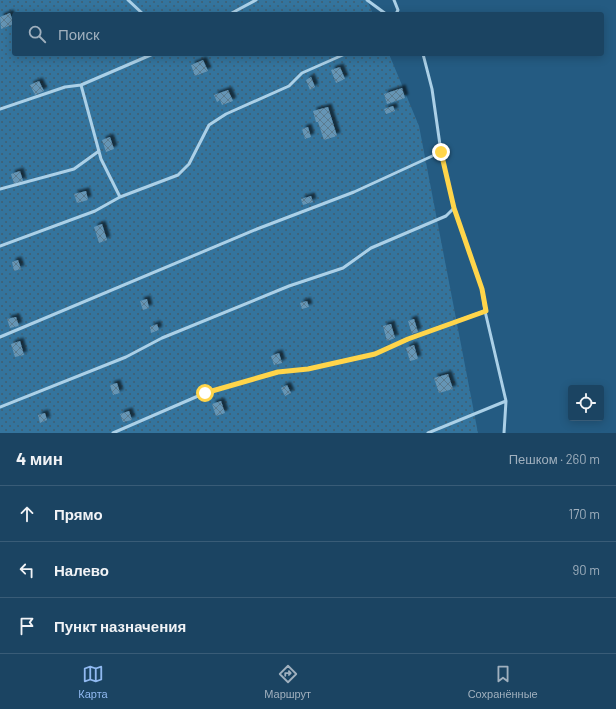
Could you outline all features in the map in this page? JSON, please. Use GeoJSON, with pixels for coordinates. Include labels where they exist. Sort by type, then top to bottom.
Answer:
{"type":"FeatureCollection","features":[{"type":"Feature","properties":{"kind":"lane"},"geometry":{"type":"LineString","coordinates":[[128,0],[141,12]]}},
{"type":"Feature","properties":{"kind":"lane"},"geometry":{"type":"LineString","coordinates":[[234,12],[256,0]]}},
{"type":"Feature","properties":{"kind":"lane"},"geometry":{"type":"LineString","coordinates":[[367,0],[383,12]]}},
{"type":"Feature","properties":{"kind":"lane"},"geometry":{"type":"LineString","coordinates":[[394,0],[398,10],[397,12]]}},
{"type":"Feature","properties":{"kind":"lane"},"geometry":{"type":"LineString","coordinates":[[0,109],[65,87],[81,84],[147,56]]}},
{"type":"Feature","properties":{"kind":"lane"},"geometry":{"type":"LineString","coordinates":[[0,246],[95,212],[120,197],[178,175],[189,164],[210,126],[226,114],[289,86],[302,73],[340,56]]}},
{"type":"Feature","properties":{"kind":"lane"},"geometry":{"type":"LineString","coordinates":[[424,56],[432,89],[441,152],[454,208],[482,289],[506,401],[504,433]]}},
{"type":"Feature","properties":{"kind":"lane"},"geometry":{"type":"LineString","coordinates":[[81,84],[98,151],[120,197]]}},
{"type":"Feature","properties":{"kind":"lane"},"geometry":{"type":"LineString","coordinates":[[0,189],[74,169],[98,151]]}},
{"type":"Feature","properties":{"kind":"lane"},"geometry":{"type":"LineString","coordinates":[[0,337],[257,229],[354,192],[441,152]]}},
{"type":"Feature","properties":{"kind":"lane"},"geometry":{"type":"LineString","coordinates":[[0,407],[126,357],[176,332],[289,286],[343,268],[371,248],[446,216],[454,208]]}},
{"type":"Feature","properties":{"kind":"lane"},"geometry":{"type":"LineString","coordinates":[[113,433],[205,393],[278,372],[308,369],[375,354],[408,339],[486,311]]}},
{"type":"Feature","properties":{"kind":"lane"},"geometry":{"type":"LineString","coordinates":[[428,433],[506,401]]}},
{"type":"Feature","properties":{"kind":"shaded area"},"geometry":{"type":"Polygon","coordinates":[[[0,0],[367,0],[372,12],[12,12],[12,56],[390,56],[419,126],[478,433],[0,433],[0,0]]]}},
{"type":"Feature","properties":{"kind":"building"},"geometry":{"type":"Polygon","coordinates":[[[10,13],[12,25],[1,29],[0,17],[10,13]]]}},
{"type":"Feature","properties":{"kind":"building"},"geometry":{"type":"Polygon","coordinates":[[[203,60],[208,71],[195,76],[191,65],[203,60]]]}},
{"type":"Feature","properties":{"kind":"building"},"geometry":{"type":"Polygon","coordinates":[[[340,67],[345,79],[336,83],[331,70],[340,67]]]}},
{"type":"Feature","properties":{"kind":"building"},"geometry":{"type":"Polygon","coordinates":[[[311,77],[315,87],[310,90],[306,80],[311,77]]]}},
{"type":"Feature","properties":{"kind":"building"},"geometry":{"type":"Polygon","coordinates":[[[39,81],[44,91],[35,95],[30,85],[39,81]]]}},
{"type":"Feature","properties":{"kind":"building"},"geometry":{"type":"Polygon","coordinates":[[[402,88],[405,98],[387,104],[384,94],[402,88]]]}},
{"type":"Feature","properties":{"kind":"building"},"geometry":{"type":"Polygon","coordinates":[[[228,90],[233,101],[222,105],[220,100],[217,102],[214,95],[228,90]]]}},
{"type":"Feature","properties":{"kind":"building"},"geometry":{"type":"Polygon","coordinates":[[[393,106],[395,111],[386,114],[384,109],[393,106]]]}},
{"type":"Feature","properties":{"kind":"building"},"geometry":{"type":"Polygon","coordinates":[[[328,107],[337,136],[324,140],[313,111],[328,107]]]}},
{"type":"Feature","properties":{"kind":"building"},"geometry":{"type":"Polygon","coordinates":[[[308,127],[311,137],[305,139],[302,129],[308,127]]]}},
{"type":"Feature","properties":{"kind":"building"},"geometry":{"type":"Polygon","coordinates":[[[110,137],[114,149],[106,152],[102,140],[110,137]]]}},
{"type":"Feature","properties":{"kind":"building"},"geometry":{"type":"Polygon","coordinates":[[[20,171],[23,181],[14,184],[11,174],[20,171]]]}},
{"type":"Feature","properties":{"kind":"building"},"geometry":{"type":"Polygon","coordinates":[[[86,191],[88,200],[77,203],[74,194],[86,191]]]}},
{"type":"Feature","properties":{"kind":"building"},"geometry":{"type":"Polygon","coordinates":[[[311,196],[313,202],[303,205],[301,199],[311,196]]]}},
{"type":"Feature","properties":{"kind":"building"},"geometry":{"type":"Polygon","coordinates":[[[102,224],[107,240],[99,243],[94,227],[102,224]]]}},
{"type":"Feature","properties":{"kind":"building"},"geometry":{"type":"Polygon","coordinates":[[[18,260],[21,269],[14,271],[12,262],[18,260]]]}},
{"type":"Feature","properties":{"kind":"building"},"geometry":{"type":"Polygon","coordinates":[[[147,299],[149,308],[143,310],[140,301],[147,299]]]}},
{"type":"Feature","properties":{"kind":"building"},"geometry":{"type":"Polygon","coordinates":[[[307,301],[309,307],[302,309],[300,303],[307,301]]]}},
{"type":"Feature","properties":{"kind":"building"},"geometry":{"type":"Polygon","coordinates":[[[16,317],[19,326],[10,328],[7,319],[16,317]]]}},
{"type":"Feature","properties":{"kind":"building"},"geometry":{"type":"Polygon","coordinates":[[[414,319],[418,332],[412,334],[408,321],[414,319]]]}},
{"type":"Feature","properties":{"kind":"building"},"geometry":{"type":"Polygon","coordinates":[[[157,324],[159,330],[151,333],[150,327],[157,324]]]}},
{"type":"Feature","properties":{"kind":"building"},"geometry":{"type":"Polygon","coordinates":[[[391,324],[395,338],[387,341],[383,326],[391,324]]]}},
{"type":"Feature","properties":{"kind":"building"},"geometry":{"type":"Polygon","coordinates":[[[20,341],[24,355],[15,357],[11,344],[20,341]]]}},
{"type":"Feature","properties":{"kind":"building"},"geometry":{"type":"Polygon","coordinates":[[[414,345],[418,359],[410,361],[406,348],[414,345]]]}},
{"type":"Feature","properties":{"kind":"building"},"geometry":{"type":"Polygon","coordinates":[[[279,353],[282,363],[274,365],[271,356],[279,353]]]}},
{"type":"Feature","properties":{"kind":"building"},"geometry":{"type":"Polygon","coordinates":[[[448,374],[453,389],[439,393],[434,378],[448,374]]]}},
{"type":"Feature","properties":{"kind":"building"},"geometry":{"type":"Polygon","coordinates":[[[117,383],[120,393],[113,395],[110,385],[117,383]]]}},
{"type":"Feature","properties":{"kind":"building"},"geometry":{"type":"Polygon","coordinates":[[[287,385],[291,393],[285,396],[281,388],[287,385]]]}},
{"type":"Feature","properties":{"kind":"building"},"geometry":{"type":"Polygon","coordinates":[[[221,401],[225,413],[216,416],[212,404],[221,401]]]}},
{"type":"Feature","properties":{"kind":"building"},"geometry":{"type":"Polygon","coordinates":[[[129,411],[132,420],[123,422],[120,414],[129,411]]]}},
{"type":"Feature","properties":{"kind":"building"},"geometry":{"type":"Polygon","coordinates":[[[45,413],[47,420],[40,423],[38,415],[45,413]]]}},
{"type":"Feature","properties":{"kind":"route"},"geometry":{"type":"LineString","coordinates":[[205,393],[278,372],[308,369],[375,354],[408,339],[486,311],[482,289],[454,208],[441,152]]}}]}
